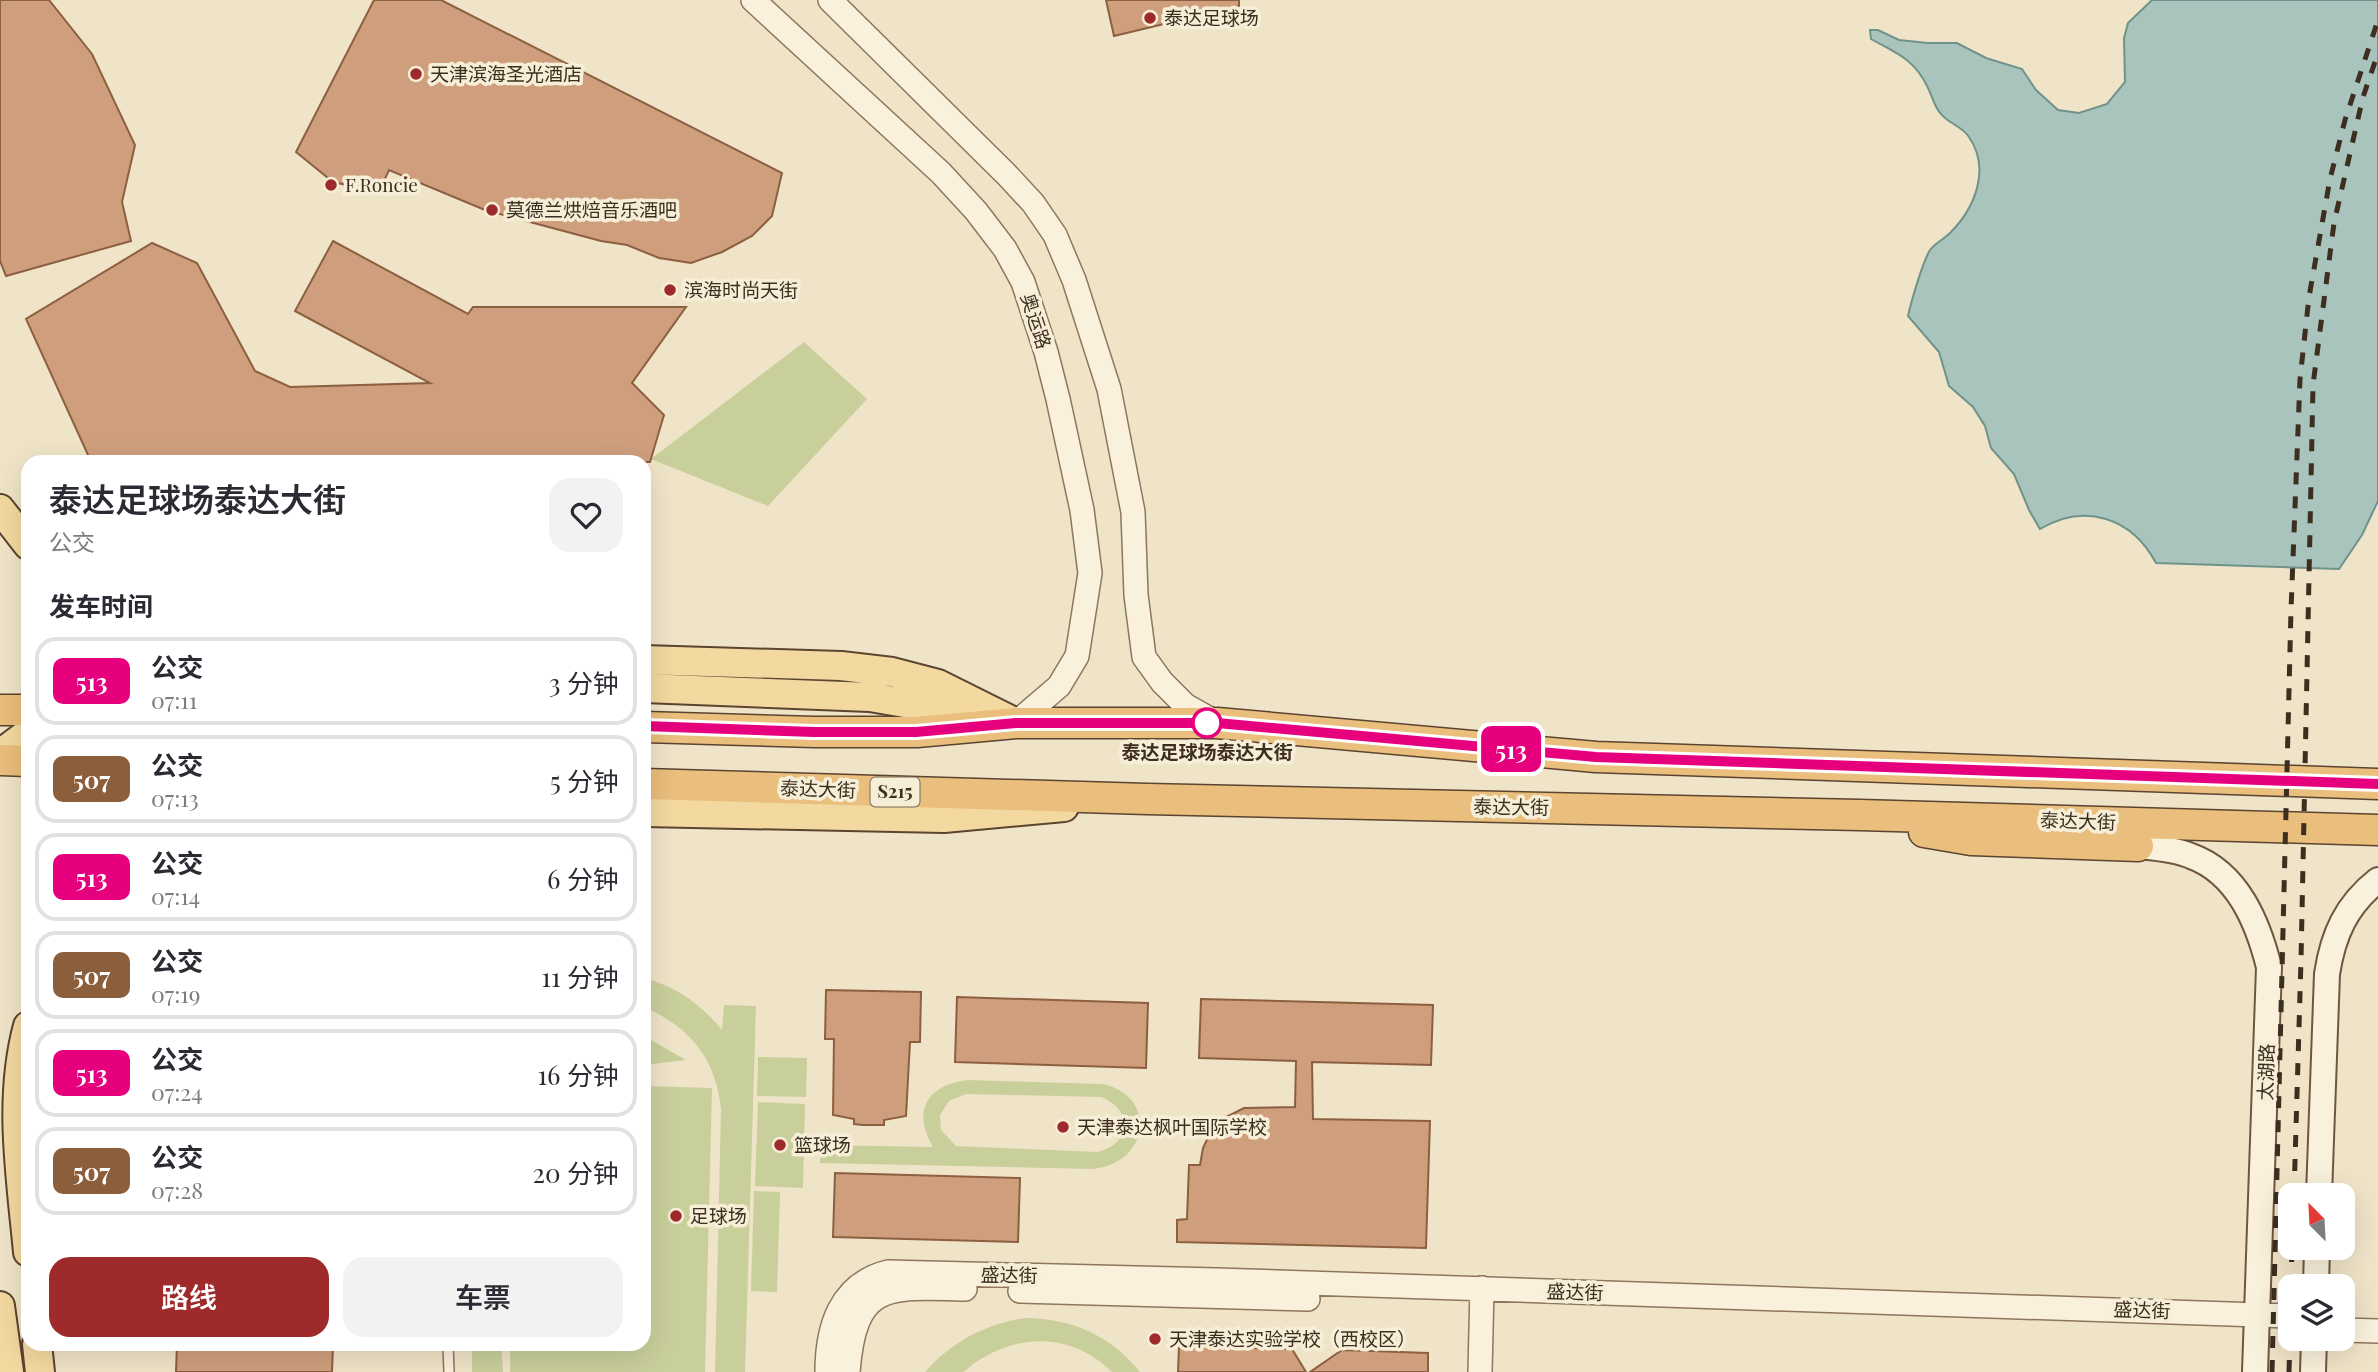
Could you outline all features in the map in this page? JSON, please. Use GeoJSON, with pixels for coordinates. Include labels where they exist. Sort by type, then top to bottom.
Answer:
{"type":"FeatureCollection","features":[{"type":"Feature","properties":{"kind":"highway"},"geometry":{"type":"LineString","coordinates":[[0,710],[21,710]]}},
{"type":"Feature","properties":{"kind":"highway"},"geometry":{"type":"LineString","coordinates":[[651,727],[916,732],[1016,723],[1217,723],[1596,757],[2378,784]]}},
{"type":"Feature","properties":{"kind":"highway"},"geometry":{"type":"LineString","coordinates":[[0,760],[21,761]]}},
{"type":"Feature","properties":{"kind":"highway","name":"泰达大街"},"geometry":{"type":"LineString","coordinates":[[651,784],[2378,830]]}},
{"type":"Feature","properties":{"kind":"highway"},"geometry":{"type":"LineString","coordinates":[[1860,815],[1925,833],[1971,840],[2138,846]]}},
{"type":"Feature","properties":{"kind":"main road"},"geometry":{"type":"LineString","coordinates":[[0,509],[21,536]]}},
{"type":"Feature","properties":{"kind":"main road"},"geometry":{"type":"LineString","coordinates":[[651,660],[841,666],[892,672],[938,684],[1016,723]]}},
{"type":"Feature","properties":{"kind":"main road"},"geometry":{"type":"LineString","coordinates":[[651,688],[870,696],[1016,723]]}},
{"type":"Feature","properties":{"kind":"main road"},"geometry":{"type":"LineString","coordinates":[[0,754],[21,738]]}},
{"type":"Feature","properties":{"kind":"main road"},"geometry":{"type":"LineString","coordinates":[[651,813],[944,818],[1147,799]]}},
{"type":"Feature","properties":{"kind":"main road","name":"太湖路"},"geometry":{"type":"LineString","coordinates":[[2138,846],[2176,852],[2208,864],[2242,897],[2263,942],[2269,981],[2255,1372]]}},
{"type":"Feature","properties":{"kind":"main road"},"geometry":{"type":"LineString","coordinates":[[2319,1183],[2330,953],[2346,912],[2378,880]]}},
{"type":"Feature","properties":{"kind":"main road"},"geometry":{"type":"LineString","coordinates":[[21,1059],[17,1078],[17,1124],[21,1171]]}},
{"type":"Feature","properties":{"kind":"main road"},"geometry":{"type":"LineString","coordinates":[[0,1306],[9,1372]]}},
{"type":"Feature","properties":{"kind":"main road"},"geometry":{"type":"LineString","coordinates":[[38,1351],[40,1372]]}},
{"type":"Feature","properties":{"kind":"main road"},"geometry":{"type":"LineString","coordinates":[[2313,1372],[2314,1351]]}},
{"type":"Feature","properties":{"kind":"street","name":"奥运路"},"geometry":{"type":"LineString","coordinates":[[752,0],[941,173],[1005,248],[1023,282],[1058,399],[1082,510],[1090,573],[1077,656],[1059,686],[1016,723]]}},
{"type":"Feature","properties":{"kind":"street"},"geometry":{"type":"LineString","coordinates":[[830,0],[1015,184],[1033,203],[1055,235],[1074,280],[1098,353],[1122,450],[1133,512],[1136,594],[1144,657],[1162,682],[1185,705],[1217,723]]}},
{"type":"Feature","properties":{"kind":"street","name":"盛达街"},"geometry":{"type":"LineString","coordinates":[[866,1292],[944,1289],[1482,1295],[2257,1321],[2278,1325]]}},
{"type":"Feature","properties":{"kind":"street"},"geometry":{"type":"LineString","coordinates":[[827,1372],[830,1335],[837,1316],[848,1295],[866,1292],[852,1334],[848,1372]]}},
{"type":"Feature","properties":{"kind":"street"},"geometry":{"type":"LineString","coordinates":[[1480,1372],[1482,1295]]}},
{"type":"Feature","properties":{"kind":"street","name":"盛达街"},"geometry":{"type":"LineString","coordinates":[[2257,1321],[2278,1318]]}},
{"type":"Feature","properties":{"kind":"street"},"geometry":{"type":"LineString","coordinates":[[2355,1319],[2378,1320]]}},
{"type":"Feature","properties":{"kind":"street"},"geometry":{"type":"LineString","coordinates":[[2355,1330],[2378,1331]]}},
{"type":"Feature","properties":{"kind":"lane"},"geometry":{"type":"LineString","coordinates":[[449,1351],[449,1372]]}},
{"type":"Feature","properties":{"kind":"green space"},"geometry":{"type":"Polygon","coordinates":[[[804,342],[867,399],[768,506],[651,459],[804,342]]]}},
{"type":"Feature","properties":{"kind":"green space"},"geometry":{"type":"Polygon","coordinates":[[[651,980],[688,998],[706,1012],[722,1030],[724,1005],[756,1006],[745,1372],[715,1372],[721,1109],[718,1091],[707,1060],[698,1047],[675,1024],[651,1010],[651,980]]]}},
{"type":"Feature","properties":{"kind":"green space"},"geometry":{"type":"Polygon","coordinates":[[[651,1040],[686,1060],[651,1064],[651,1040]]]}},
{"type":"Feature","properties":{"kind":"green space","name":"篮球场"},"geometry":{"type":"Polygon","coordinates":[[[758,1057],[807,1058],[806,1097],[757,1096],[758,1057]]]}},
{"type":"Feature","properties":{"kind":"green space"},"geometry":{"type":"Polygon","coordinates":[[[967,1080],[1103,1084],[1121,1091],[1133,1102],[1139,1115],[1140,1130],[1126,1155],[1111,1164],[1092,1169],[820,1163],[821,1145],[933,1147],[924,1122],[927,1102],[941,1088],[967,1080]],[[966,1094],[949,1101],[940,1115],[941,1130],[956,1146],[1097,1152],[1117,1142],[1124,1126],[1119,1110],[1101,1097],[966,1094]]]}},
{"type":"Feature","properties":{"kind":"green space","name":"足球场"},"geometry":{"type":"Polygon","coordinates":[[[651,1086],[712,1088],[705,1372],[510,1372],[510,1351],[651,1351],[651,1086]]]}},
{"type":"Feature","properties":{"kind":"green space","name":"篮球场"},"geometry":{"type":"Polygon","coordinates":[[[758,1102],[805,1104],[803,1188],[755,1186],[758,1102]]]}},
{"type":"Feature","properties":{"kind":"green space"},"geometry":{"type":"Polygon","coordinates":[[[754,1191],[780,1192],[777,1292],[751,1291],[754,1191]]]}},
{"type":"Feature","properties":{"kind":"green space"},"geometry":{"type":"Polygon","coordinates":[[[1026,1318],[1059,1322],[1089,1331],[1116,1348],[1140,1372],[1112,1372],[1074,1347],[1045,1341],[1016,1344],[1001,1349],[963,1372],[925,1372],[958,1343],[984,1329],[1026,1318]]]}},
{"type":"Feature","properties":{"kind":"green space"},"geometry":{"type":"Polygon","coordinates":[[[472,1351],[502,1351],[503,1372],[472,1372],[472,1351]]]}},
{"type":"Feature","properties":{"kind":"water"},"geometry":{"type":"Polygon","coordinates":[[[2152,0],[2378,0],[2378,501],[2362,535],[2339,569],[2156,563],[2146,548],[2121,525],[2090,516],[2057,521],[2040,529],[2014,474],[1991,448],[1985,426],[1973,407],[1949,386],[1939,352],[1908,316],[1930,250],[1959,223],[1973,200],[1979,162],[1969,137],[1939,111],[1916,69],[1904,58],[1871,39],[1870,30],[1878,30],[1899,40],[1957,43],[1986,58],[2022,69],[2036,90],[2058,110],[2079,113],[2107,104],[2125,82],[2124,38],[2128,23],[2152,0]]]}},
{"type":"Feature","properties":{"kind":"building"},"geometry":{"type":"Polygon","coordinates":[[[0,0],[49,0],[92,54],[135,145],[122,202],[131,241],[6,276],[0,261],[0,0]]]}},
{"type":"Feature","properties":{"kind":"building"},"geometry":{"type":"Polygon","coordinates":[[[374,0],[441,0],[782,173],[772,216],[752,236],[722,252],[691,263],[659,258],[627,245],[601,241],[485,210],[389,170],[379,192],[333,182],[296,152],[374,0]]]}},
{"type":"Feature","properties":{"kind":"building","name":"泰达足球场"},"geometry":{"type":"Polygon","coordinates":[[[1106,0],[1239,0],[1239,6],[1114,36],[1106,0]]]}},
{"type":"Feature","properties":{"kind":"building"},"geometry":{"type":"Polygon","coordinates":[[[333,241],[468,314],[473,307],[686,307],[632,383],[664,415],[651,459],[651,455],[88,455],[26,319],[152,243],[197,263],[255,371],[290,387],[430,383],[295,311],[333,241]]]}},
{"type":"Feature","properties":{"kind":"building"},"geometry":{"type":"Polygon","coordinates":[[[826,990],[921,992],[920,1042],[910,1042],[906,1116],[884,1120],[884,1125],[863,1125],[854,1124],[854,1119],[833,1115],[834,1039],[825,1039],[826,990]]]}},
{"type":"Feature","properties":{"kind":"building"},"geometry":{"type":"Polygon","coordinates":[[[957,997],[1148,1003],[1146,1068],[955,1062],[957,997]]]}},
{"type":"Feature","properties":{"kind":"building"},"geometry":{"type":"Polygon","coordinates":[[[1201,999],[1433,1005],[1431,1065],[1312,1062],[1313,1119],[1430,1121],[1426,1248],[1177,1242],[1177,1220],[1187,1219],[1189,1165],[1200,1165],[1203,1148],[1211,1131],[1226,1117],[1244,1108],[1295,1107],[1296,1061],[1199,1058],[1201,999]]]}},
{"type":"Feature","properties":{"kind":"building"},"geometry":{"type":"Polygon","coordinates":[[[835,1173],[1020,1178],[1018,1242],[833,1237],[835,1173]]]}},
{"type":"Feature","properties":{"kind":"building"},"geometry":{"type":"Polygon","coordinates":[[[1179,1346],[1292,1349],[1306,1372],[1178,1372],[1179,1346]]]}},
{"type":"Feature","properties":{"kind":"building"},"geometry":{"type":"Polygon","coordinates":[[[1342,1350],[1428,1353],[1428,1372],[1310,1372],[1342,1350]]]}},
{"type":"Feature","properties":{"kind":"building"},"geometry":{"type":"Polygon","coordinates":[[[177,1351],[333,1351],[332,1372],[176,1372],[177,1351]]]}},
{"type":"Feature","properties":{"kind":"railway"},"geometry":{"type":"LineString","coordinates":[[2272,1372],[2291,610],[2300,379],[2309,297],[2330,179],[2345,120],[2378,20]]}},
{"type":"Feature","properties":{"kind":"railway"},"geometry":{"type":"LineString","coordinates":[[2294,1183],[2313,385],[2334,223],[2363,97],[2378,53]]}},
{"type":"Feature","properties":{"kind":"railway"},"geometry":{"type":"LineString","coordinates":[[2291,1274],[2292,1260]]}},
{"type":"Feature","properties":{"kind":"railway"},"geometry":{"type":"LineString","coordinates":[[2289,1372],[2290,1351]]}},
{"type":"Feature","properties":{"kind":"bus line","name":"513"},"geometry":{"type":"LineString","coordinates":[[651,726],[814,732],[916,732],[1016,723],[1217,723],[1596,757],[2378,784]]}},
{"type":"Feature","properties":{"kind":"place","name":"泰达足球场"},"geometry":{"type":"Point","coordinates":[1150,18]}},
{"type":"Feature","properties":{"kind":"place","name":"天津滨海圣光酒店"},"geometry":{"type":"Point","coordinates":[416,74]}},
{"type":"Feature","properties":{"kind":"place","name":"F.Roncie"},"geometry":{"type":"Point","coordinates":[331,185]}},
{"type":"Feature","properties":{"kind":"place","name":"莫德兰烘焙音乐酒吧"},"geometry":{"type":"Point","coordinates":[492,210]}},
{"type":"Feature","properties":{"kind":"place","name":"滨海时尚天街"},"geometry":{"type":"Point","coordinates":[670,290]}},
{"type":"Feature","properties":{"kind":"place","name":"泰达足球场泰达大街"},"geometry":{"type":"Point","coordinates":[1207,723]}},
{"type":"Feature","properties":{"kind":"place","name":"天津泰达枫叶国际学校"},"geometry":{"type":"Point","coordinates":[1063,1127]}},
{"type":"Feature","properties":{"kind":"place","name":"篮球场"},"geometry":{"type":"Point","coordinates":[780,1145]}},
{"type":"Feature","properties":{"kind":"place","name":"足球场"},"geometry":{"type":"Point","coordinates":[676,1216]}},
{"type":"Feature","properties":{"kind":"place","name":"天津泰达实验学校（西校区）"},"geometry":{"type":"Point","coordinates":[1155,1339]}}]}
